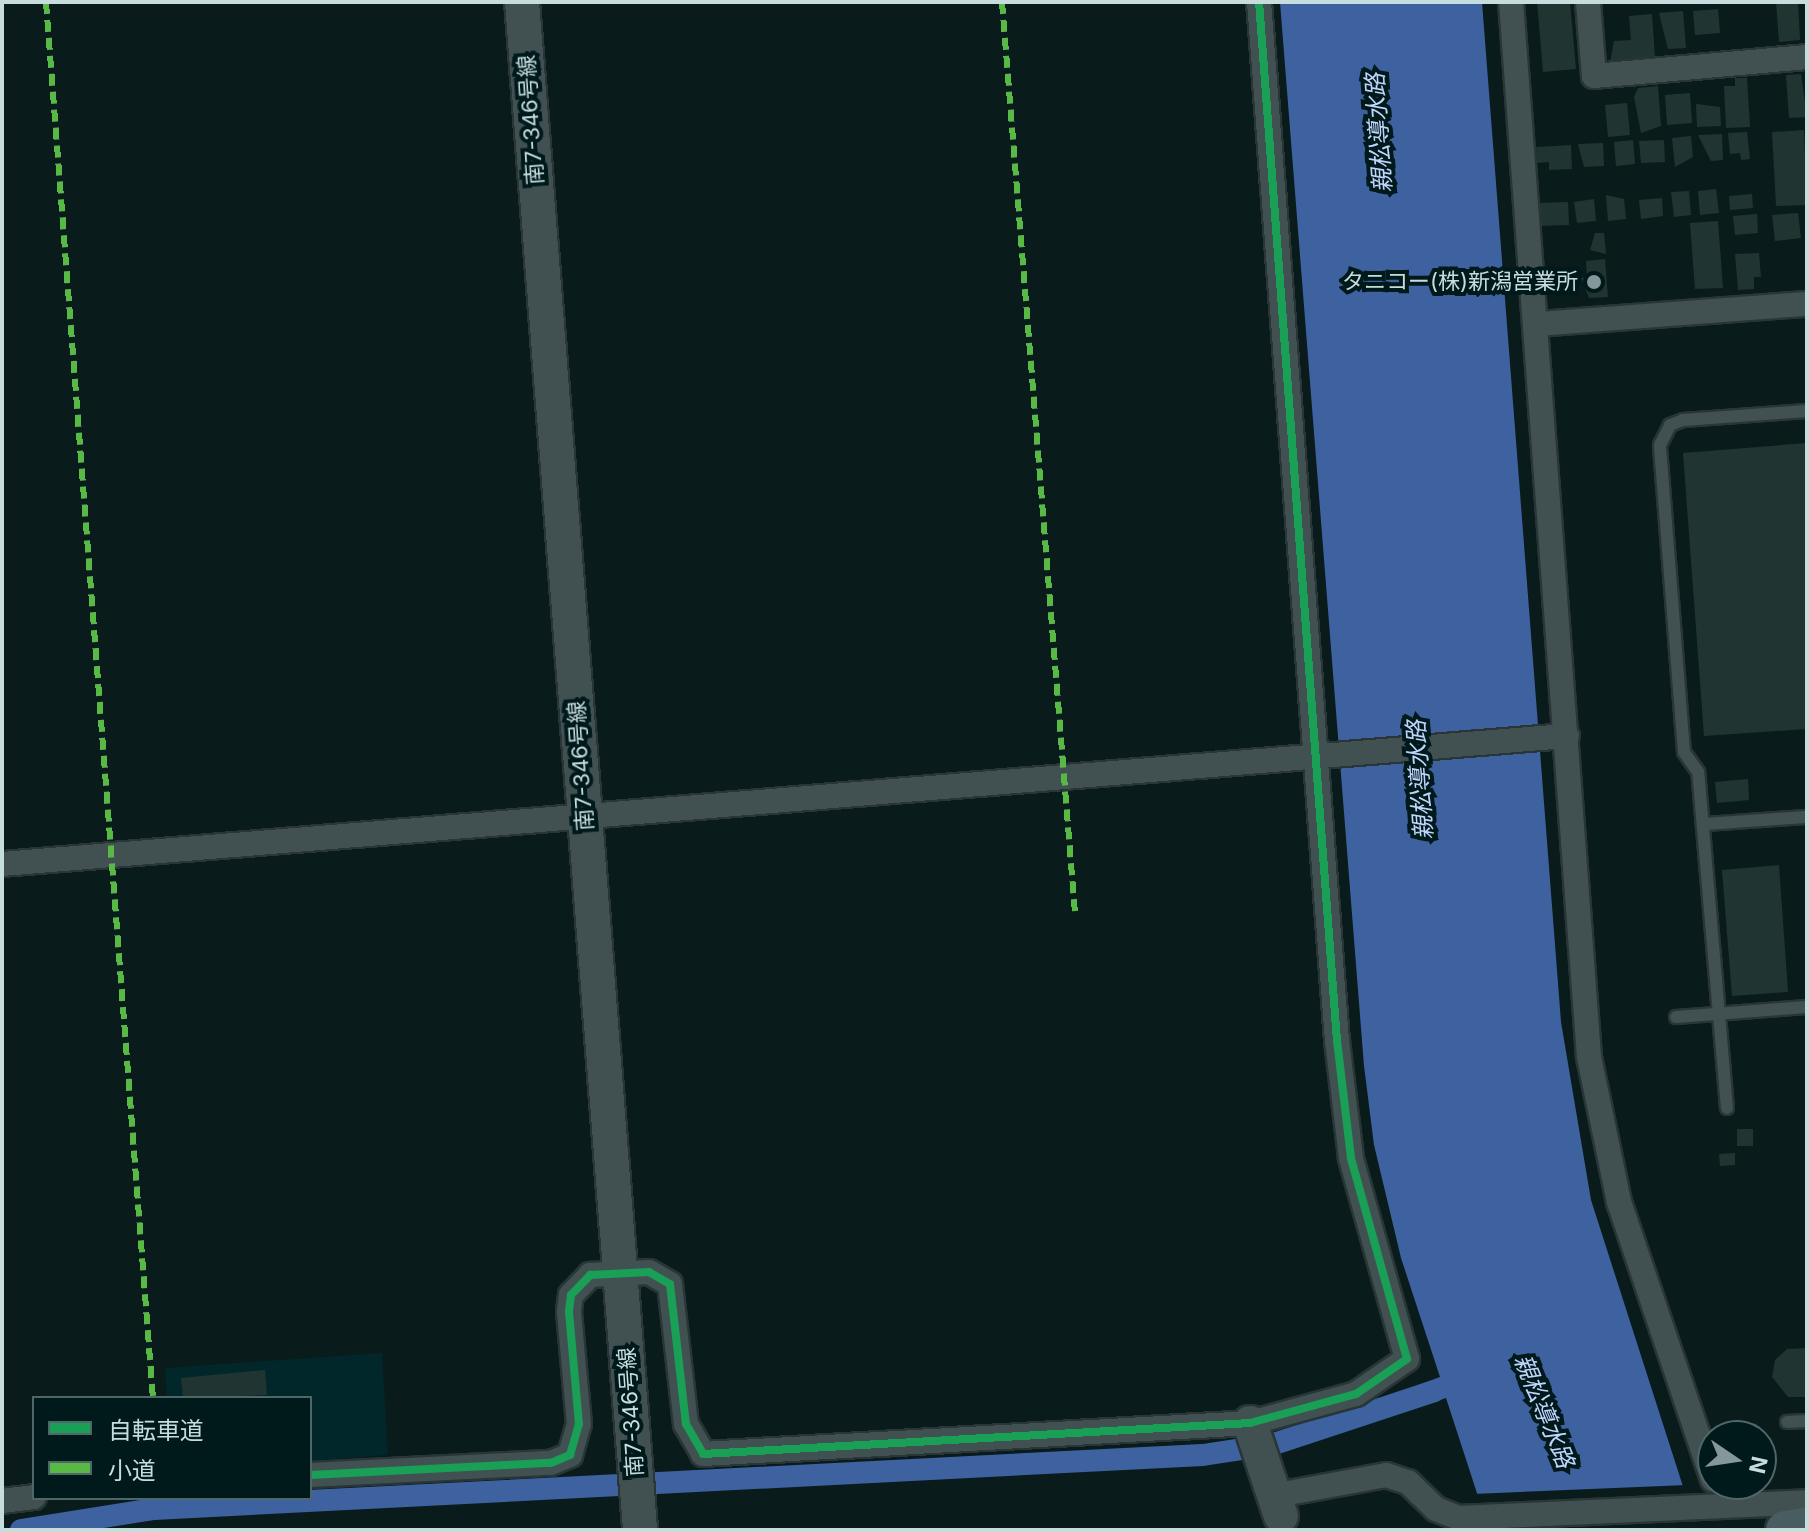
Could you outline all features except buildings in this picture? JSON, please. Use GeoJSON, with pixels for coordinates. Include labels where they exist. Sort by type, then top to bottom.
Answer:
{"type":"FeatureCollection","features":[{"type":"Feature","properties":{"kind":"main road"},"geometry":{"type":"LineString","coordinates":[[1785,1530],[1807,1527]]}},
{"type":"Feature","properties":{"kind":"street","name":"南7-346号線"},"geometry":{"type":"LineString","coordinates":[[522,2],[638,1500]]}},
{"type":"Feature","properties":{"kind":"street"},"geometry":{"type":"LineString","coordinates":[[312,1475],[561,1461],[576,1446],[579,1424],[571,1295],[590,1275],[649,1272],[670,1284],[686,1424],[703,1454],[1255,1439],[1356,1394],[1407,1359],[1351,1158],[1259,2]]}},
{"type":"Feature","properties":{"kind":"street"},"geometry":{"type":"LineString","coordinates":[[1511,2],[1538,324],[1558,737],[1589,1057],[1600,1132],[1697,1429]]}},
{"type":"Feature","properties":{"kind":"street"},"geometry":{"type":"LineString","coordinates":[[1588,2],[1594,76],[1807,57]]}},
{"type":"Feature","properties":{"kind":"street"},"geometry":{"type":"LineString","coordinates":[[1538,324],[1807,304]]}},
{"type":"Feature","properties":{"kind":"street"},"geometry":{"type":"LineString","coordinates":[[2,864],[586,819],[1558,737]]}},
{"type":"Feature","properties":{"kind":"street"},"geometry":{"type":"LineString","coordinates":[[1255,1439],[1273,1509],[1386,1475],[1408,1482],[1446,1515],[1476,1518],[1714,1509],[1807,1502]]}},
{"type":"Feature","properties":{"kind":"street"},"geometry":{"type":"LineString","coordinates":[[2,1501],[32,1497]]}},
{"type":"Feature","properties":{"kind":"street"},"geometry":{"type":"LineString","coordinates":[[1714,1500],[1714,1509]]}},
{"type":"Feature","properties":{"kind":"lane"},"geometry":{"type":"LineString","coordinates":[[1727,1108],[1698,772],[1684,752],[1662,435],[1683,420],[1807,411]]}},
{"type":"Feature","properties":{"kind":"lane"},"geometry":{"type":"LineString","coordinates":[[1704,824],[1807,817]]}},
{"type":"Feature","properties":{"kind":"lane"},"geometry":{"type":"LineString","coordinates":[[1676,1017],[1807,1007]]}},
{"type":"Feature","properties":{"kind":"lane"},"geometry":{"type":"LineString","coordinates":[[1787,1422],[1807,1421]]}},
{"type":"Feature","properties":{"kind":"shaded area"},"geometry":{"type":"Polygon","coordinates":[[[382,1353],[388,1455],[312,1461],[312,1396],[167,1396],[165,1368],[382,1353]]]}},
{"type":"Feature","properties":{"kind":"water","name":"親松導水路"},"geometry":{"type":"Polygon","coordinates":[[[1280,2],[1482,2],[1561,1022],[1591,1200],[1697,1530],[1489,1530],[1446,1398],[1408,1410],[1402,1391],[1440,1377],[1401,1258],[1374,1145],[1364,1066],[1280,2]]]}},
{"type":"Feature","properties":{"kind":"pier"},"geometry":{"type":"Polygon","coordinates":[[[1687,1485],[1701,1530],[1485,1530],[1473,1494],[1687,1485]]]}},
{"type":"Feature","properties":{"kind":"waterway"},"geometry":{"type":"LineString","coordinates":[[21,1530],[154,1509],[1203,1455],[1274,1444],[1434,1391]]}},
{"type":"Feature","properties":{"kind":"marked path"},"geometry":{"type":"LineString","coordinates":[[46,2],[153,1396]]}},
{"type":"Feature","properties":{"kind":"marked path"},"geometry":{"type":"LineString","coordinates":[[1002,2],[1075,913]]}},
{"type":"Feature","properties":{"kind":"cycle path"},"geometry":{"type":"LineString","coordinates":[[312,1475],[551,1463],[570,1455],[579,1424],[569,1311],[571,1295],[590,1275],[649,1272],[670,1284],[686,1424],[703,1454],[1250,1423],[1356,1394],[1407,1359],[1351,1158],[1337,1041],[1259,2]]}},
{"type":"Feature","properties":{"kind":"place","name":"タニコー(株)新潟営業所"},"geometry":{"type":"Point","coordinates":[1594,282]}}]}
